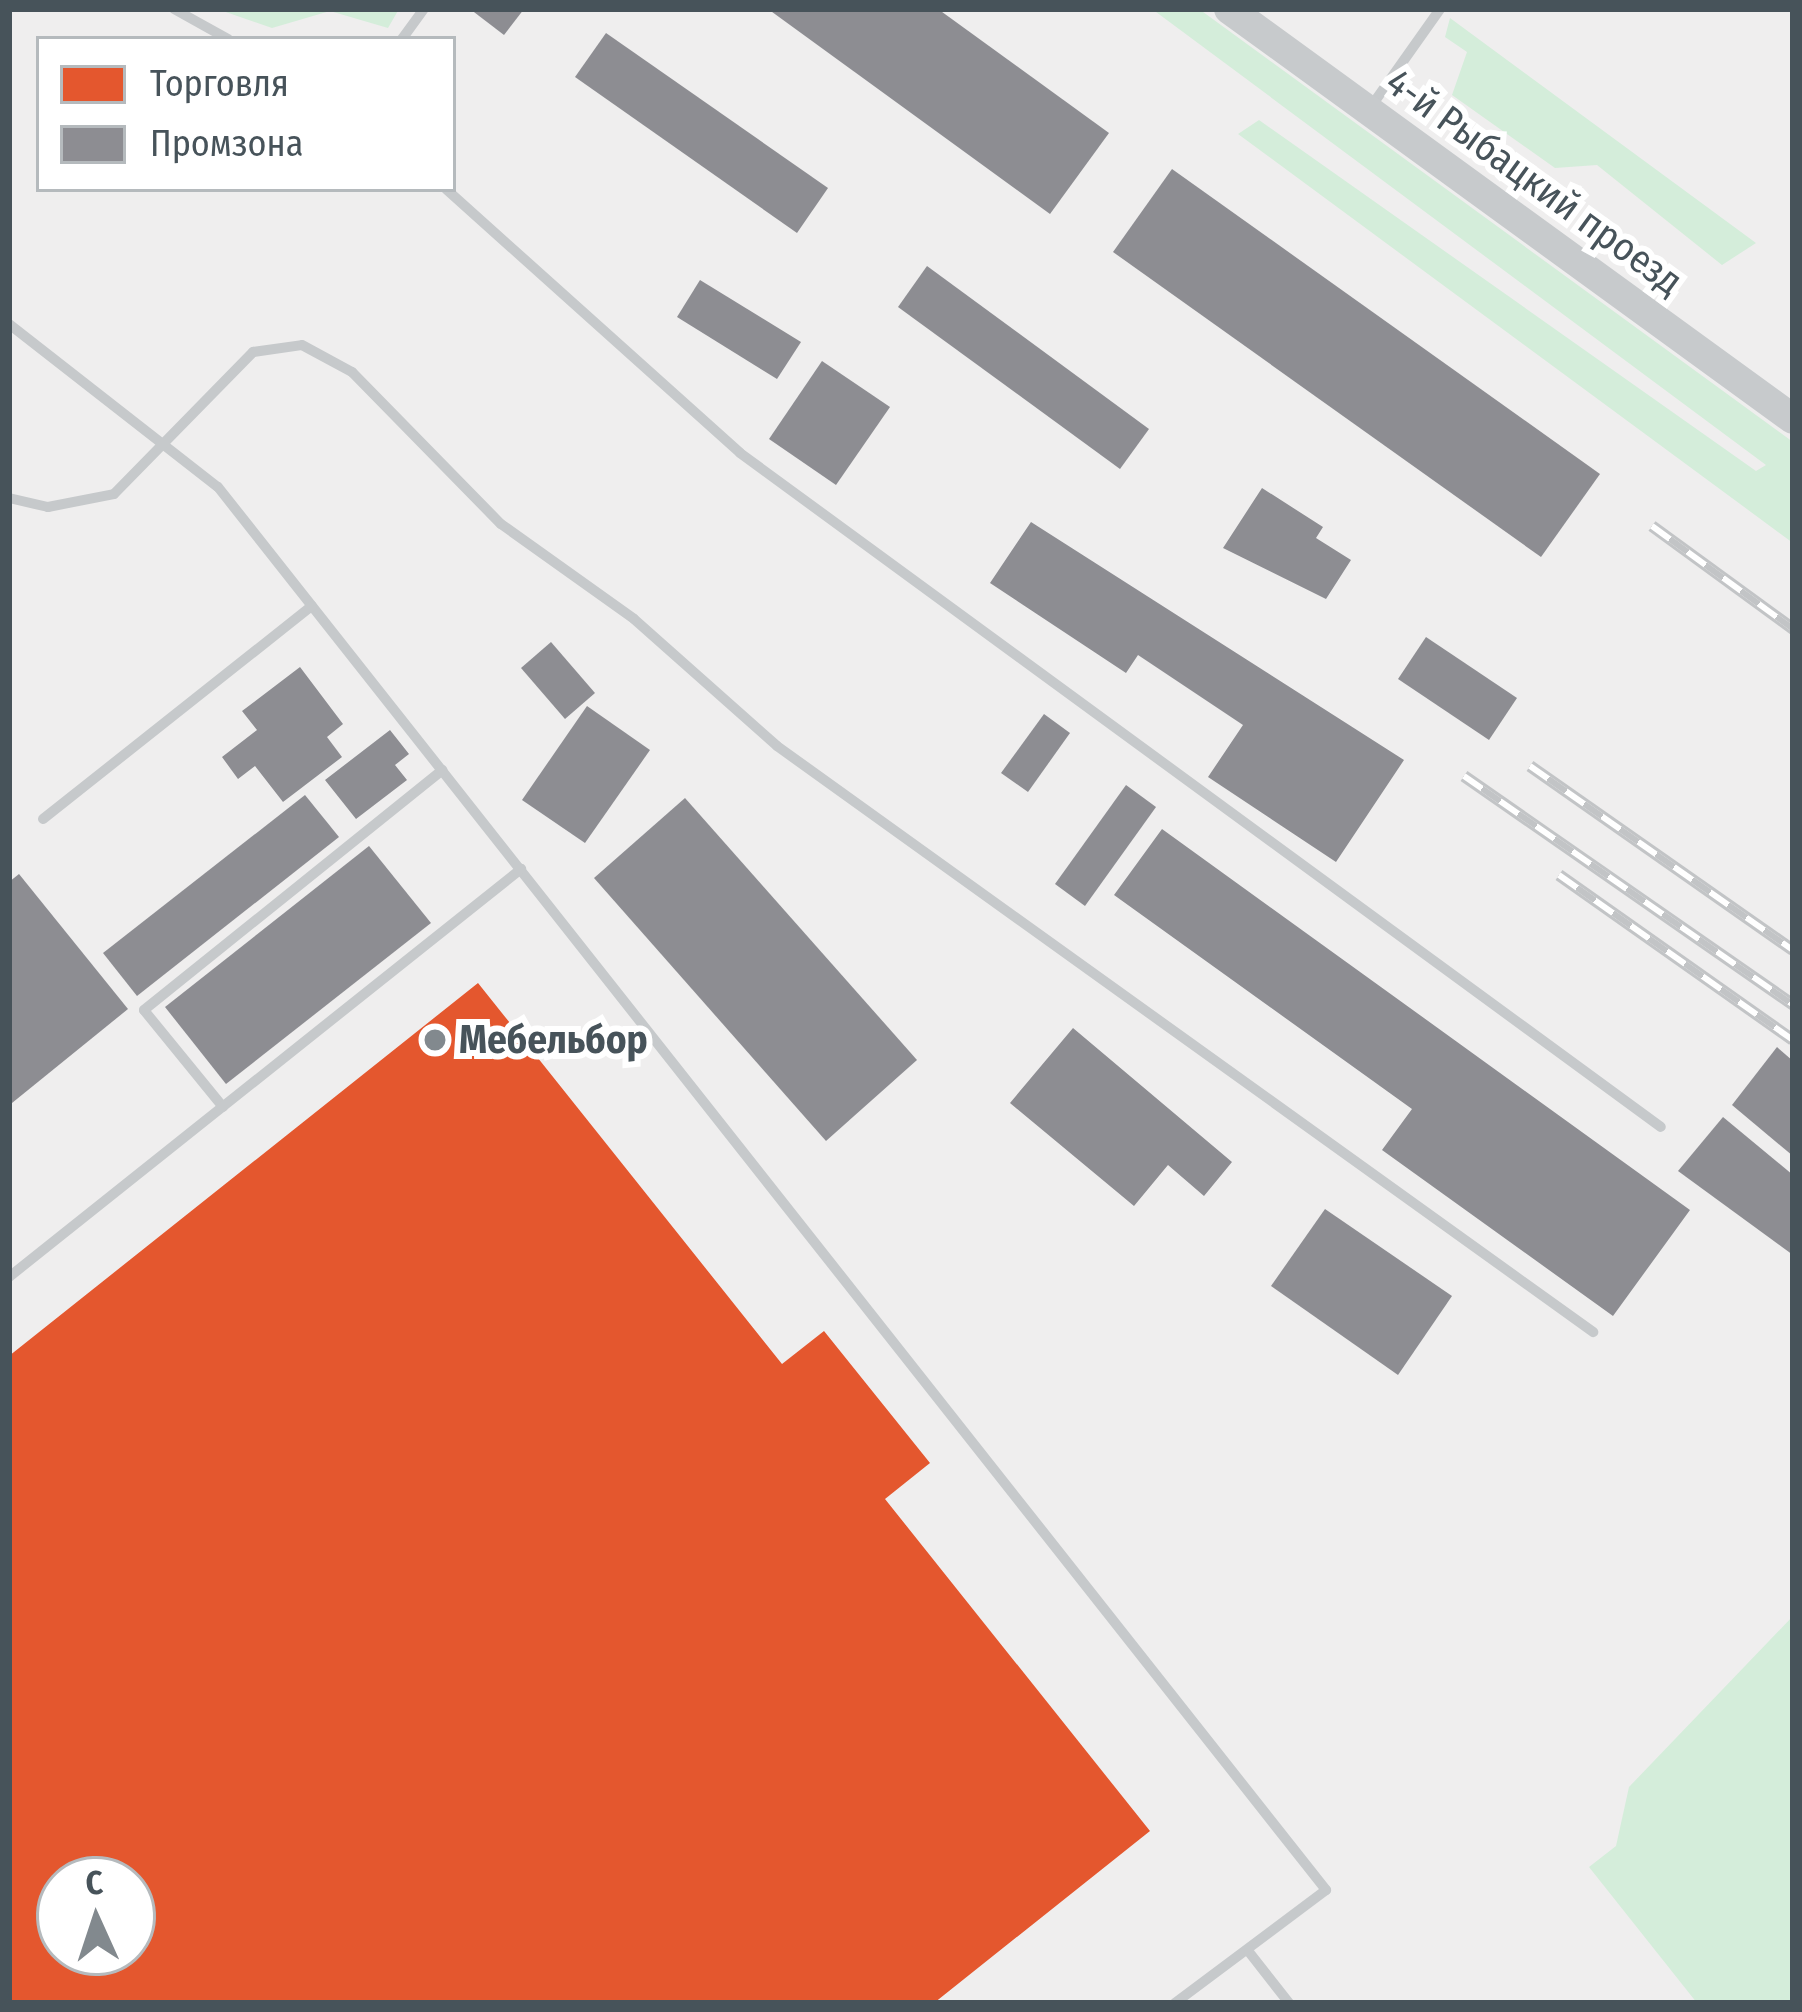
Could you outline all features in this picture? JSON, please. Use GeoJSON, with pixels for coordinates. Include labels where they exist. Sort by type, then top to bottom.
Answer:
{"type":"FeatureCollection","features":[{"type":"Feature","properties":{"kind":"street","name":"4-й Рыбацкий проезд"},"geometry":{"type":"LineString","coordinates":[[1229,9],[1793,418]]}},
{"type":"Feature","properties":{"kind":"lane"},"geometry":{"type":"LineString","coordinates":[[174,9],[223,36]]}},
{"type":"Feature","properties":{"kind":"lane"},"geometry":{"type":"LineString","coordinates":[[404,36],[424,9]]}},
{"type":"Feature","properties":{"kind":"lane"},"geometry":{"type":"LineString","coordinates":[[1368,110],[1440,9]]}},
{"type":"Feature","properties":{"kind":"lane"},"geometry":{"type":"LineString","coordinates":[[449,192],[740,453],[1660,1127]]}},
{"type":"Feature","properties":{"kind":"lane"},"geometry":{"type":"LineString","coordinates":[[9,324],[170,442],[312,606],[1326,1890],[1175,2003]]}},
{"type":"Feature","properties":{"kind":"lane"},"geometry":{"type":"LineString","coordinates":[[9,497],[89,505],[170,442],[253,352],[302,345],[352,372],[501,524],[634,619],[777,746],[1593,1332]]}},
{"type":"Feature","properties":{"kind":"lane"},"geometry":{"type":"LineString","coordinates":[[43,819],[312,606]]}},
{"type":"Feature","properties":{"kind":"lane"},"geometry":{"type":"LineString","coordinates":[[223,1107],[144,1010],[443,770]]}},
{"type":"Feature","properties":{"kind":"lane"},"geometry":{"type":"LineString","coordinates":[[9,1277],[521,868]]}},
{"type":"Feature","properties":{"kind":"lane"},"geometry":{"type":"LineString","coordinates":[[1249,1952],[1289,2003]]}},
{"type":"Feature","properties":{"kind":"green space"},"geometry":{"type":"Polygon","coordinates":[[[217,9],[399,9],[388,28],[330,11],[272,28],[217,9]]]}},
{"type":"Feature","properties":{"kind":"green space"},"geometry":{"type":"Polygon","coordinates":[[[1152,9],[1199,9],[1793,442],[1793,543],[1238,134],[1259,120],[1756,471],[1766,465],[1152,9]]]}},
{"type":"Feature","properties":{"kind":"green space"},"geometry":{"type":"Polygon","coordinates":[[[1450,18],[1756,243],[1722,265],[1597,165],[1555,168],[1452,95],[1467,52],[1445,37],[1450,18]]]}},
{"type":"Feature","properties":{"kind":"green space"},"geometry":{"type":"Polygon","coordinates":[[[1793,1616],[1793,2003],[1697,2003],[1589,1867],[1616,1846],[1629,1787],[1793,1616]]]}},
{"type":"Feature","properties":{"kind":"building: Торговля"},"geometry":{"type":"Polygon","coordinates":[[[478,983],[782,1364],[824,1331],[930,1463],[885,1499],[1150,1831],[934,2003],[9,2003],[9,1356],[478,983]]]}},
{"type":"Feature","properties":{"kind":"building: Промзона"},"geometry":{"type":"Polygon","coordinates":[[[470,9],[524,9],[504,35],[470,9]]]}},
{"type":"Feature","properties":{"kind":"building: Промзона"},"geometry":{"type":"Polygon","coordinates":[[[768,9],[938,9],[1109,133],[1050,214],[768,9]]]}},
{"type":"Feature","properties":{"kind":"building: Промзона"},"geometry":{"type":"Polygon","coordinates":[[[606,33],[828,188],[797,233],[575,77],[606,33]]]}},
{"type":"Feature","properties":{"kind":"building: Промзона"},"geometry":{"type":"Polygon","coordinates":[[[1172,169],[1600,474],[1541,557],[1113,252],[1172,169]]]}},
{"type":"Feature","properties":{"kind":"building: Промзона"},"geometry":{"type":"Polygon","coordinates":[[[927,266],[1149,429],[1120,469],[898,307],[927,266]]]}},
{"type":"Feature","properties":{"kind":"building: Промзона"},"geometry":{"type":"Polygon","coordinates":[[[700,280],[801,342],[777,379],[677,317],[700,280]]]}},
{"type":"Feature","properties":{"kind":"building: Промзона"},"geometry":{"type":"Polygon","coordinates":[[[822,361],[890,407],[836,485],[769,439],[822,361]]]}},
{"type":"Feature","properties":{"kind":"building: Промзона"},"geometry":{"type":"Polygon","coordinates":[[[1262,488],[1323,527],[1316,538],[1351,560],[1326,599],[1223,548],[1262,488]]]}},
{"type":"Feature","properties":{"kind":"building: Промзона"},"geometry":{"type":"Polygon","coordinates":[[[1031,522],[1404,760],[1336,862],[1208,777],[1243,725],[1138,655],[1126,673],[990,583],[1031,522]]]}},
{"type":"Feature","properties":{"kind":"building: Промзона"},"geometry":{"type":"Polygon","coordinates":[[[1426,637],[1517,698],[1489,740],[1398,679],[1426,637]]]}},
{"type":"Feature","properties":{"kind":"building: Промзона"},"geometry":{"type":"Polygon","coordinates":[[[551,642],[595,693],[565,719],[521,668],[551,642]]]}},
{"type":"Feature","properties":{"kind":"building: Промзона"},"geometry":{"type":"Polygon","coordinates":[[[300,667],[343,724],[327,737],[342,757],[283,802],[255,766],[238,779],[222,757],[257,730],[242,711],[300,667]]]}},
{"type":"Feature","properties":{"kind":"building: Промзона"},"geometry":{"type":"Polygon","coordinates":[[[587,706],[650,750],[585,843],[522,800],[587,706]]]}},
{"type":"Feature","properties":{"kind":"building: Промзона"},"geometry":{"type":"Polygon","coordinates":[[[1044,714],[1070,733],[1028,792],[1001,773],[1044,714]]]}},
{"type":"Feature","properties":{"kind":"building: Промзона"},"geometry":{"type":"Polygon","coordinates":[[[390,730],[409,754],[395,765],[407,780],[356,819],[325,780],[390,730]]]}},
{"type":"Feature","properties":{"kind":"building: Промзона"},"geometry":{"type":"Polygon","coordinates":[[[1126,785],[1156,807],[1085,906],[1055,884],[1126,785]]]}},
{"type":"Feature","properties":{"kind":"building: Промзона"},"geometry":{"type":"Polygon","coordinates":[[[305,795],[339,837],[137,996],[103,953],[305,795]]]}},
{"type":"Feature","properties":{"kind":"building: Промзона"},"geometry":{"type":"Polygon","coordinates":[[[685,798],[917,1060],[826,1141],[594,878],[685,798]]]}},
{"type":"Feature","properties":{"kind":"building: Промзона"},"geometry":{"type":"Polygon","coordinates":[[[1162,829],[1690,1210],[1613,1316],[1382,1150],[1412,1109],[1114,895],[1162,829]]]}},
{"type":"Feature","properties":{"kind":"building: Промзона"},"geometry":{"type":"Polygon","coordinates":[[[369,846],[431,923],[226,1084],[165,1007],[369,846]]]}},
{"type":"Feature","properties":{"kind":"building: Промзона"},"geometry":{"type":"Polygon","coordinates":[[[19,874],[128,1009],[12,1103],[9,882],[19,874]]]}},
{"type":"Feature","properties":{"kind":"building: Промзона"},"geometry":{"type":"Polygon","coordinates":[[[1073,1028],[1232,1162],[1204,1196],[1168,1165],[1134,1206],[1010,1103],[1073,1028]]]}},
{"type":"Feature","properties":{"kind":"building: Промзона"},"geometry":{"type":"Polygon","coordinates":[[[1777,1047],[1793,1061],[1793,1156],[1732,1105],[1777,1047]]]}},
{"type":"Feature","properties":{"kind":"building: Промзона"},"geometry":{"type":"Polygon","coordinates":[[[1723,1117],[1793,1175],[1793,1255],[1678,1171],[1723,1117]]]}},
{"type":"Feature","properties":{"kind":"building: Промзона"},"geometry":{"type":"Polygon","coordinates":[[[1325,1209],[1452,1296],[1398,1375],[1271,1286],[1325,1209]]]}},
{"type":"Feature","properties":{"kind":"railway"},"geometry":{"type":"LineString","coordinates":[[1652,526],[1793,629]]}},
{"type":"Feature","properties":{"kind":"railway"},"geometry":{"type":"LineString","coordinates":[[1530,766],[1793,950]]}},
{"type":"Feature","properties":{"kind":"railway"},"geometry":{"type":"LineString","coordinates":[[1464,776],[1793,1005]]}},
{"type":"Feature","properties":{"kind":"railway"},"geometry":{"type":"LineString","coordinates":[[1559,875],[1793,1040]]}},
{"type":"Feature","properties":{"kind":"place","name":"Мебельбор"},"geometry":{"type":"Point","coordinates":[435,1040]}}]}
